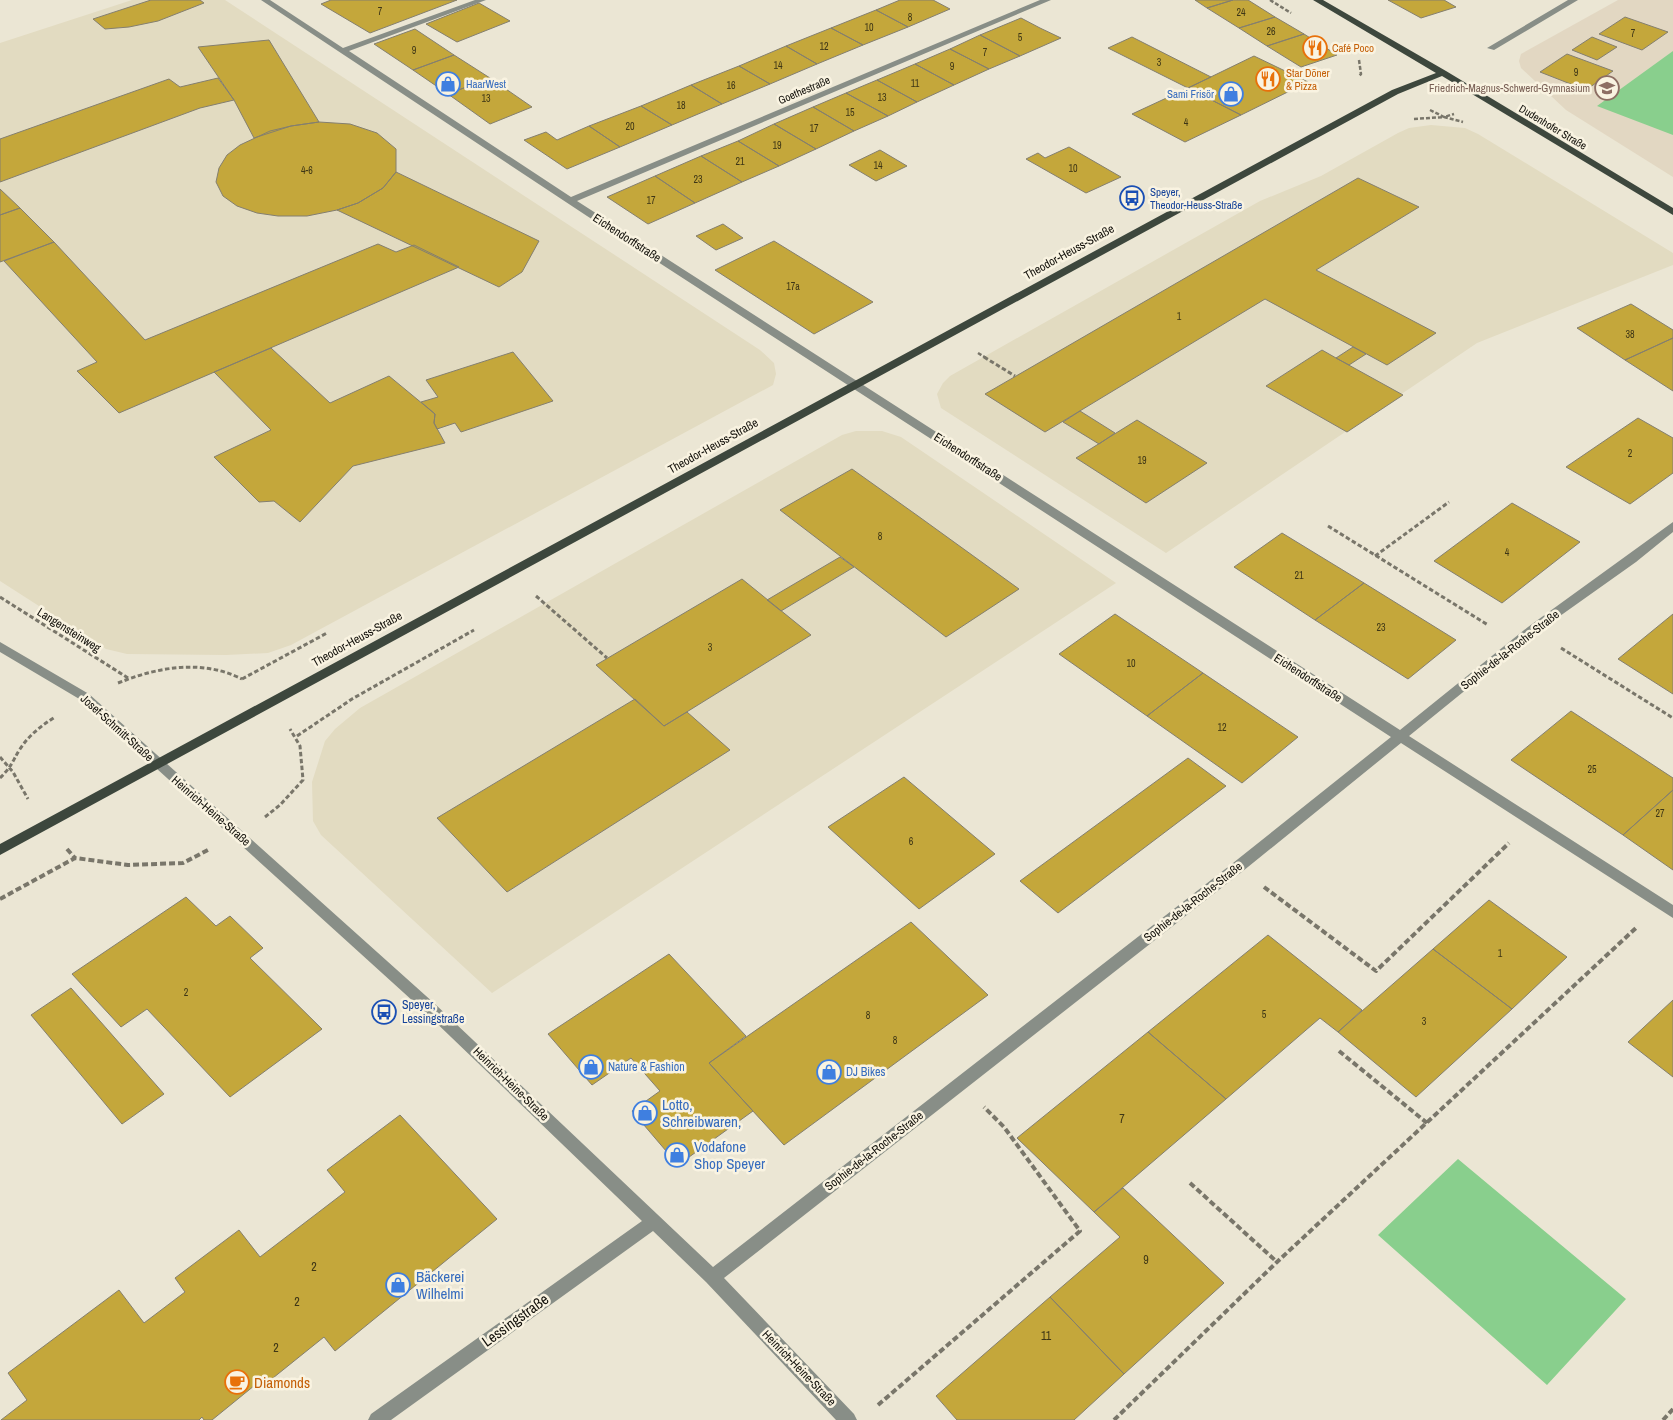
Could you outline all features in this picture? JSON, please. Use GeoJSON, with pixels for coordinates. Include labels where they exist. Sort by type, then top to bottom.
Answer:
{"type":"FeatureCollection","features":[{"type":"Feature","properties":{"kind":"main road","name":"Dudenhofer Straße"},"geometry":{"type":"LineString","coordinates":[[1317,0],[1673,212]]}},
{"type":"Feature","properties":{"kind":"main road","name":"Theodor-Heuss-Straße"},"geometry":{"type":"LineString","coordinates":[[0,850],[1395,92],[1442,73]]}},
{"type":"Feature","properties":{"kind":"street","name":"Eichendorffstraße"},"geometry":{"type":"LineString","coordinates":[[265,0],[570,201],[1667,909]]}},
{"type":"Feature","properties":{"kind":"street"},"geometry":{"type":"LineString","coordinates":[[342,51],[482,0]]}},
{"type":"Feature","properties":{"kind":"street","name":"Goethestraße"},"geometry":{"type":"LineString","coordinates":[[570,201],[1047,0]]}},
{"type":"Feature","properties":{"kind":"street"},"geometry":{"type":"LineString","coordinates":[[1491,48],[1574,0]]}},
{"type":"Feature","properties":{"kind":"street","name":"Sophie-de-la-Roche-Straße"},"geometry":{"type":"LineString","coordinates":[[712,1277],[1238,867],[1516,642],[1632,559],[1673,526]]}},
{"type":"Feature","properties":{"kind":"street","name":"Josef-Schmitt-Straße"},"geometry":{"type":"LineString","coordinates":[[0,646],[86,697],[158,764]]}},
{"type":"Feature","properties":{"kind":"street","name":"Heinrich-Heine-Straße"},"geometry":{"type":"LineString","coordinates":[[158,764],[240,835],[481,1055],[712,1277],[848,1420]]}},
{"type":"Feature","properties":{"kind":"street","name":"Lessingstraße"},"geometry":{"type":"LineString","coordinates":[[377,1420],[654,1221]]}},
{"type":"Feature","properties":{"kind":"path"},"geometry":{"type":"LineString","coordinates":[[1356,57],[1360,62],[1361,74]]}},
{"type":"Feature","properties":{"kind":"path"},"geometry":{"type":"LineString","coordinates":[[948,335],[1016,376]]}},
{"type":"Feature","properties":{"kind":"path"},"geometry":{"type":"LineString","coordinates":[[1375,556],[1449,502]]}},
{"type":"Feature","properties":{"kind":"path"},"geometry":{"type":"LineString","coordinates":[[1328,526],[1516,642]]}},
{"type":"Feature","properties":{"kind":"path"},"geometry":{"type":"LineString","coordinates":[[536,596],[607,658]]}},
{"type":"Feature","properties":{"kind":"path","name":"Langensteinweg"},"geometry":{"type":"LineString","coordinates":[[0,597],[128,679],[177,668],[215,668],[242,679]]}},
{"type":"Feature","properties":{"kind":"path"},"geometry":{"type":"LineString","coordinates":[[1532,630],[1673,718]]}},
{"type":"Feature","properties":{"kind":"path"},"geometry":{"type":"LineString","coordinates":[[280,805],[304,780],[303,750],[297,736]]}},
{"type":"Feature","properties":{"kind":"path"},"geometry":{"type":"LineString","coordinates":[[0,757],[12,766],[0,778]]}},
{"type":"Feature","properties":{"kind":"path"},"geometry":{"type":"LineString","coordinates":[[1238,867],[1376,971],[1507,845],[1534,822]]}},
{"type":"Feature","properties":{"kind":"path"},"geometry":{"type":"LineString","coordinates":[[0,898],[75,858],[128,865],[183,863]]}},
{"type":"Feature","properties":{"kind":"path"},"geometry":{"type":"LineString","coordinates":[[1114,1420],[1276,1262],[1427,1123],[1667,909]]}},
{"type":"Feature","properties":{"kind":"path"},"geometry":{"type":"LineString","coordinates":[[1339,1051],[1427,1123]]}},
{"type":"Feature","properties":{"kind":"path"},"geometry":{"type":"LineString","coordinates":[[874,1408],[1080,1230],[1004,1127],[961,1083]]}},
{"type":"Feature","properties":{"kind":"path"},"geometry":{"type":"LineString","coordinates":[[1190,1183],[1276,1262]]}},
{"type":"Feature","properties":{"kind":"path"},"geometry":{"type":"LineString","coordinates":[[1663,1420],[1673,1410]]}},
{"type":"Feature","properties":{"kind":"shaded area"},"geometry":{"type":"Polygon","coordinates":[[[132,0],[225,0],[760,350],[774,363],[776,374],[773,385],[291,645],[268,653],[226,655],[127,654],[106,649],[0,581],[0,43],[132,0]]]}},
{"type":"Feature","properties":{"kind":"shaded area","name":"Friedrich-Magnus-Schwerd-Gymnasium"},"geometry":{"type":"Polygon","coordinates":[[[1618,0],[1673,0],[1673,177],[1566,110],[1521,68],[1519,61],[1521,54],[1618,0]]]}},
{"type":"Feature","properties":{"kind":"shaded area"},"geometry":{"type":"Polygon","coordinates":[[[1431,125],[1465,128],[1478,134],[1673,253],[1673,265],[1477,343],[1166,553],[941,408],[937,394],[943,383],[950,376],[1260,201],[1321,176],[1409,128],[1431,125]]]}},
{"type":"Feature","properties":{"kind":"shaded area"},"geometry":{"type":"Polygon","coordinates":[[[856,431],[882,431],[901,437],[1116,583],[492,993],[321,835],[313,821],[312,782],[325,741],[335,729],[360,708],[842,435],[856,431]]]}},
{"type":"Feature","properties":{"kind":"green space"},"geometry":{"type":"Polygon","coordinates":[[[1673,51],[1673,135],[1597,106],[1673,51]]]}},
{"type":"Feature","properties":{"kind":"green space"},"geometry":{"type":"Polygon","coordinates":[[[1458,1159],[1626,1299],[1547,1385],[1378,1235],[1458,1159]]]}},
{"type":"Feature","properties":{"kind":"building"},"geometry":{"type":"Polygon","coordinates":[[[151,0],[200,0],[204,3],[158,21],[129,27],[105,29],[93,19],[151,0]]]}},
{"type":"Feature","properties":{"kind":"building"},"geometry":{"type":"Polygon","coordinates":[[[331,0],[457,0],[370,33],[321,4],[331,0]]]}},
{"type":"Feature","properties":{"kind":"building"},"geometry":{"type":"Polygon","coordinates":[[[900,0],[933,0],[950,9],[908,27],[876,10],[900,0]]]}},
{"type":"Feature","properties":{"kind":"building"},"geometry":{"type":"Polygon","coordinates":[[[1195,0],[1233,0],[1207,8],[1195,0]]]}},
{"type":"Feature","properties":{"kind":"building"},"geometry":{"type":"Polygon","coordinates":[[[1233,0],[1248,0],[1275,17],[1239,28],[1207,8],[1233,0]]]}},
{"type":"Feature","properties":{"kind":"building"},"geometry":{"type":"Polygon","coordinates":[[[1388,0],[1444,0],[1456,7],[1421,18],[1388,0]]]}},
{"type":"Feature","properties":{"kind":"building"},"geometry":{"type":"Polygon","coordinates":[[[479,3],[510,21],[457,42],[426,24],[479,3]]]}},
{"type":"Feature","properties":{"kind":"building"},"geometry":{"type":"Polygon","coordinates":[[[876,10],[908,27],[863,45],[831,28],[876,10]]]}},
{"type":"Feature","properties":{"kind":"building"},"geometry":{"type":"Polygon","coordinates":[[[1275,17],[1304,34],[1267,46],[1239,28],[1275,17]]]}},
{"type":"Feature","properties":{"kind":"building"},"geometry":{"type":"Polygon","coordinates":[[[1625,17],[1668,32],[1642,50],[1599,34],[1625,17]]]}},
{"type":"Feature","properties":{"kind":"building"},"geometry":{"type":"Polygon","coordinates":[[[1021,18],[1061,38],[1020,56],[980,35],[1021,18]]]}},
{"type":"Feature","properties":{"kind":"building"},"geometry":{"type":"Polygon","coordinates":[[[831,28],[863,45],[817,64],[786,46],[831,28]]]}},
{"type":"Feature","properties":{"kind":"building"},"geometry":{"type":"Polygon","coordinates":[[[415,29],[454,55],[413,70],[374,44],[415,29]]]}},
{"type":"Feature","properties":{"kind":"building"},"geometry":{"type":"Polygon","coordinates":[[[1304,34],[1337,55],[1301,67],[1267,46],[1304,34]]]}},
{"type":"Feature","properties":{"kind":"building"},"geometry":{"type":"Polygon","coordinates":[[[980,35],[1020,56],[989,69],[950,49],[980,35]]]}},
{"type":"Feature","properties":{"kind":"building"},"geometry":{"type":"Polygon","coordinates":[[[1132,37],[1211,77],[1188,88],[1108,48],[1132,37]]]}},
{"type":"Feature","properties":{"kind":"building"},"geometry":{"type":"Polygon","coordinates":[[[1592,37],[1617,47],[1597,60],[1572,50],[1592,37]]]}},
{"type":"Feature","properties":{"kind":"building"},"geometry":{"type":"Polygon","coordinates":[[[269,40],[319,122],[291,126],[254,138],[234,100],[198,47],[269,40]]]}},
{"type":"Feature","properties":{"kind":"building"},"geometry":{"type":"Polygon","coordinates":[[[786,46],[817,64],[770,84],[739,66],[786,46]]]}},
{"type":"Feature","properties":{"kind":"building"},"geometry":{"type":"Polygon","coordinates":[[[950,49],[989,69],[954,85],[915,64],[950,49]]]}},
{"type":"Feature","properties":{"kind":"building"},"geometry":{"type":"Polygon","coordinates":[[[1567,54],[1613,71],[1586,90],[1540,72],[1567,54]]]}},
{"type":"Feature","properties":{"kind":"building"},"geometry":{"type":"Polygon","coordinates":[[[454,55],[490,78],[448,94],[413,70],[454,55]]]}},
{"type":"Feature","properties":{"kind":"building"},"geometry":{"type":"Polygon","coordinates":[[[1254,56],[1308,82],[1241,115],[1188,88],[1254,56]]]}},
{"type":"Feature","properties":{"kind":"building"},"geometry":{"type":"Polygon","coordinates":[[[915,64],[954,85],[917,102],[877,80],[915,64]]]}},
{"type":"Feature","properties":{"kind":"building"},"geometry":{"type":"Polygon","coordinates":[[[739,66],[770,84],[722,104],[691,85],[739,66]]]}},
{"type":"Feature","properties":{"kind":"building"},"geometry":{"type":"Polygon","coordinates":[[[218,78],[234,100],[200,108],[0,182],[0,139],[169,79],[180,87],[218,78]]]}},
{"type":"Feature","properties":{"kind":"building"},"geometry":{"type":"Polygon","coordinates":[[[490,78],[532,107],[490,124],[448,94],[490,78]]]}},
{"type":"Feature","properties":{"kind":"building"},"geometry":{"type":"Polygon","coordinates":[[[877,80],[917,102],[888,116],[846,93],[877,80]]]}},
{"type":"Feature","properties":{"kind":"building"},"geometry":{"type":"Polygon","coordinates":[[[691,85],[722,104],[672,125],[641,106],[691,85]]]}},
{"type":"Feature","properties":{"kind":"building"},"geometry":{"type":"Polygon","coordinates":[[[1188,88],[1241,115],[1185,142],[1132,114],[1188,88]]]}},
{"type":"Feature","properties":{"kind":"building"},"geometry":{"type":"Polygon","coordinates":[[[846,93],[888,116],[854,131],[813,107],[846,93]]]}},
{"type":"Feature","properties":{"kind":"building"},"geometry":{"type":"Polygon","coordinates":[[[641,106],[672,125],[620,147],[589,126],[641,106]]]}},
{"type":"Feature","properties":{"kind":"building"},"geometry":{"type":"Polygon","coordinates":[[[813,107],[854,131],[816,149],[774,124],[813,107]]]}},
{"type":"Feature","properties":{"kind":"building"},"geometry":{"type":"Polygon","coordinates":[[[319,122],[350,124],[377,133],[396,149],[396,172],[383,188],[358,203],[337,210],[307,216],[278,216],[257,213],[237,206],[223,196],[216,182],[219,168],[227,155],[240,145],[270,131],[319,122]]]}},
{"type":"Feature","properties":{"kind":"building"},"geometry":{"type":"Polygon","coordinates":[[[774,124],[816,149],[779,166],[738,141],[774,124]]]}},
{"type":"Feature","properties":{"kind":"building"},"geometry":{"type":"Polygon","coordinates":[[[589,126],[620,147],[567,169],[524,140],[546,132],[557,140],[589,126]]]}},
{"type":"Feature","properties":{"kind":"building"},"geometry":{"type":"Polygon","coordinates":[[[738,141],[779,166],[742,182],[701,156],[738,141]]]}},
{"type":"Feature","properties":{"kind":"building"},"geometry":{"type":"Polygon","coordinates":[[[1069,147],[1121,177],[1086,193],[1026,159],[1038,153],[1045,158],[1069,147]]]}},
{"type":"Feature","properties":{"kind":"building"},"geometry":{"type":"Polygon","coordinates":[[[880,150],[907,166],[876,181],[849,165],[880,150]]]}},
{"type":"Feature","properties":{"kind":"building"},"geometry":{"type":"Polygon","coordinates":[[[701,156],[742,182],[695,203],[655,176],[701,156]]]}},
{"type":"Feature","properties":{"kind":"building"},"geometry":{"type":"Polygon","coordinates":[[[396,172],[539,241],[522,272],[499,287],[337,210],[358,203],[383,188],[396,172]]]}},
{"type":"Feature","properties":{"kind":"building"},"geometry":{"type":"Polygon","coordinates":[[[655,176],[695,203],[648,224],[607,197],[655,176]]]}},
{"type":"Feature","properties":{"kind":"building"},"geometry":{"type":"Polygon","coordinates":[[[1358,178],[1419,207],[1316,270],[1436,333],[1387,365],[1265,299],[1045,432],[985,394],[1358,178]]]}},
{"type":"Feature","properties":{"kind":"building"},"geometry":{"type":"Polygon","coordinates":[[[0,189],[20,208],[0,215],[0,189]]]}},
{"type":"Feature","properties":{"kind":"building"},"geometry":{"type":"Polygon","coordinates":[[[20,208],[54,242],[0,262],[0,215],[20,208]]]}},
{"type":"Feature","properties":{"kind":"building"},"geometry":{"type":"Polygon","coordinates":[[[723,224],[743,238],[716,250],[696,236],[723,224]]]}},
{"type":"Feature","properties":{"kind":"building"},"geometry":{"type":"Polygon","coordinates":[[[774,241],[873,302],[814,334],[715,270],[774,241]]]}},
{"type":"Feature","properties":{"kind":"building"},"geometry":{"type":"Polygon","coordinates":[[[54,242],[145,340],[378,244],[396,252],[414,245],[459,267],[119,413],[77,371],[97,362],[4,261],[54,242]]]}},
{"type":"Feature","properties":{"kind":"building"},"geometry":{"type":"Polygon","coordinates":[[[1631,304],[1673,330],[1673,338],[1625,360],[1577,328],[1631,304]]]}},
{"type":"Feature","properties":{"kind":"building"},"geometry":{"type":"Polygon","coordinates":[[[1673,338],[1673,391],[1625,360],[1673,338]]]}},
{"type":"Feature","properties":{"kind":"building"},"geometry":{"type":"Polygon","coordinates":[[[1353,347],[1366,354],[1349,365],[1336,358],[1353,347]]]}},
{"type":"Feature","properties":{"kind":"building"},"geometry":{"type":"Polygon","coordinates":[[[271,348],[330,403],[389,376],[435,414],[434,423],[445,443],[353,466],[300,522],[274,501],[259,502],[214,457],[271,430],[214,372],[271,348]]]}},
{"type":"Feature","properties":{"kind":"building"},"geometry":{"type":"Polygon","coordinates":[[[1322,350],[1403,395],[1347,432],[1266,386],[1322,350]]]}},
{"type":"Feature","properties":{"kind":"building"},"geometry":{"type":"Polygon","coordinates":[[[513,352],[553,401],[461,432],[455,423],[437,429],[434,423],[435,414],[421,402],[438,397],[426,380],[513,352]]]}},
{"type":"Feature","properties":{"kind":"building"},"geometry":{"type":"Polygon","coordinates":[[[1080,411],[1115,433],[1099,444],[1063,422],[1080,411]]]}},
{"type":"Feature","properties":{"kind":"building"},"geometry":{"type":"Polygon","coordinates":[[[1638,418],[1673,438],[1673,473],[1630,504],[1566,467],[1638,418]]]}},
{"type":"Feature","properties":{"kind":"building"},"geometry":{"type":"Polygon","coordinates":[[[1137,420],[1207,463],[1146,503],[1076,458],[1137,420]]]}},
{"type":"Feature","properties":{"kind":"building"},"geometry":{"type":"Polygon","coordinates":[[[852,469],[1019,589],[946,637],[780,510],[852,469]]]}},
{"type":"Feature","properties":{"kind":"building"},"geometry":{"type":"Polygon","coordinates":[[[1512,503],[1580,542],[1502,603],[1434,561],[1512,503]]]}},
{"type":"Feature","properties":{"kind":"building"},"geometry":{"type":"Polygon","coordinates":[[[1282,533],[1364,583],[1315,620],[1234,567],[1282,533]]]}},
{"type":"Feature","properties":{"kind":"building"},"geometry":{"type":"Polygon","coordinates":[[[840,557],[854,567],[781,611],[767,600],[840,557]]]}},
{"type":"Feature","properties":{"kind":"building"},"geometry":{"type":"Polygon","coordinates":[[[742,579],[811,635],[664,726],[596,665],[742,579]]]}},
{"type":"Feature","properties":{"kind":"building"},"geometry":{"type":"Polygon","coordinates":[[[1364,583],[1456,640],[1408,679],[1315,620],[1364,583]]]}},
{"type":"Feature","properties":{"kind":"building"},"geometry":{"type":"Polygon","coordinates":[[[1115,614],[1203,673],[1147,716],[1059,654],[1115,614]]]}},
{"type":"Feature","properties":{"kind":"building"},"geometry":{"type":"Polygon","coordinates":[[[1673,614],[1673,694],[1618,659],[1673,614]]]}},
{"type":"Feature","properties":{"kind":"building"},"geometry":{"type":"Polygon","coordinates":[[[1203,673],[1298,737],[1242,783],[1147,716],[1203,673]]]}},
{"type":"Feature","properties":{"kind":"building"},"geometry":{"type":"Polygon","coordinates":[[[635,699],[664,726],[687,712],[730,750],[507,892],[437,818],[635,699]]]}},
{"type":"Feature","properties":{"kind":"building"},"geometry":{"type":"Polygon","coordinates":[[[1571,711],[1673,778],[1673,790],[1623,835],[1511,760],[1571,711]]]}},
{"type":"Feature","properties":{"kind":"building"},"geometry":{"type":"Polygon","coordinates":[[[1188,758],[1226,786],[1058,913],[1020,881],[1188,758]]]}},
{"type":"Feature","properties":{"kind":"building"},"geometry":{"type":"Polygon","coordinates":[[[904,777],[995,854],[919,909],[828,827],[904,777]]]}},
{"type":"Feature","properties":{"kind":"building"},"geometry":{"type":"Polygon","coordinates":[[[1673,790],[1673,870],[1623,835],[1673,790]]]}},
{"type":"Feature","properties":{"kind":"building"},"geometry":{"type":"Polygon","coordinates":[[[186,897],[216,926],[230,916],[263,948],[250,958],[322,1029],[230,1097],[147,1009],[121,1027],[72,974],[186,897]]]}},
{"type":"Feature","properties":{"kind":"building"},"geometry":{"type":"Polygon","coordinates":[[[1489,900],[1567,957],[1512,1009],[1433,949],[1489,900]]]}},
{"type":"Feature","properties":{"kind":"building"},"geometry":{"type":"Polygon","coordinates":[[[911,922],[988,995],[784,1145],[709,1063],[911,922]]]}},
{"type":"Feature","properties":{"kind":"building"},"geometry":{"type":"Polygon","coordinates":[[[1268,935],[1362,1010],[1338,1032],[1320,1018],[1226,1099],[1148,1032],[1268,935]]]}},
{"type":"Feature","properties":{"kind":"building"},"geometry":{"type":"Polygon","coordinates":[[[1433,949],[1512,1009],[1416,1097],[1338,1032],[1433,949]]]}},
{"type":"Feature","properties":{"kind":"building"},"geometry":{"type":"Polygon","coordinates":[[[669,954],[746,1036],[709,1063],[753,1111],[678,1165],[632,1111],[660,1091],[631,1058],[592,1085],[548,1034],[669,954]]]}},
{"type":"Feature","properties":{"kind":"building"},"geometry":{"type":"Polygon","coordinates":[[[71,988],[164,1094],[122,1124],[31,1015],[71,988]]]}},
{"type":"Feature","properties":{"kind":"building"},"geometry":{"type":"Polygon","coordinates":[[[1673,1000],[1673,1077],[1628,1042],[1673,1000]]]}},
{"type":"Feature","properties":{"kind":"building"},"geometry":{"type":"Polygon","coordinates":[[[1148,1032],[1226,1099],[1094,1212],[1017,1138],[1148,1032]]]}},
{"type":"Feature","properties":{"kind":"building"},"geometry":{"type":"Polygon","coordinates":[[[400,1115],[497,1219],[335,1351],[324,1337],[263,1386],[260,1381],[212,1420],[204,1420],[202,1417],[199,1420],[1,1420],[27,1400],[8,1373],[119,1290],[144,1323],[185,1292],[175,1278],[239,1230],[260,1257],[345,1192],[327,1170],[400,1115]]]}},
{"type":"Feature","properties":{"kind":"building"},"geometry":{"type":"Polygon","coordinates":[[[1123,1188],[1224,1283],[1124,1374],[1050,1297],[1120,1237],[1094,1212],[1123,1188]]]}},
{"type":"Feature","properties":{"kind":"building"},"geometry":{"type":"Polygon","coordinates":[[[1050,1297],[1124,1374],[1074,1420],[957,1420],[936,1396],[1050,1297]]]}},
{"type":"Feature","properties":{"kind":"place","name":"Café Poco"},"geometry":{"type":"Point","coordinates":[1315,48]}},
{"type":"Feature","properties":{"kind":"place","name":"Star Döner & Pizza"},"geometry":{"type":"Point","coordinates":[1268,79]}},
{"type":"Feature","properties":{"kind":"place","name":"HaarWest"},"geometry":{"type":"Point","coordinates":[448,84]}},
{"type":"Feature","properties":{"kind":"place","name":"Friedrich-Magnus-Schwerd-Gymnasium"},"geometry":{"type":"Point","coordinates":[1607,88]}},
{"type":"Feature","properties":{"kind":"place","name":"Sami Frisör"},"geometry":{"type":"Point","coordinates":[1231,94]}},
{"type":"Feature","properties":{"kind":"place","name":"Speyer, Theodor-Heuss-Straße"},"geometry":{"type":"Point","coordinates":[1132,198]}},
{"type":"Feature","properties":{"kind":"place","name":"Speyer, Lessingstraße"},"geometry":{"type":"Point","coordinates":[384,1012]}},
{"type":"Feature","properties":{"kind":"place","name":"Nature & Fashion"},"geometry":{"type":"Point","coordinates":[591,1067]}},
{"type":"Feature","properties":{"kind":"place","name":"DJ Bikes"},"geometry":{"type":"Point","coordinates":[829,1072]}},
{"type":"Feature","properties":{"kind":"place","name":"Lotto, Schreibwaren,"},"geometry":{"type":"Point","coordinates":[645,1113]}},
{"type":"Feature","properties":{"kind":"place","name":"Vodafone Shop Speyer"},"geometry":{"type":"Point","coordinates":[677,1155]}},
{"type":"Feature","properties":{"kind":"place","name":"Bäckerei Wilhelmi"},"geometry":{"type":"Point","coordinates":[398,1285]}},
{"type":"Feature","properties":{"kind":"place","name":"Diamonds"},"geometry":{"type":"Point","coordinates":[237,1382]}}]}
